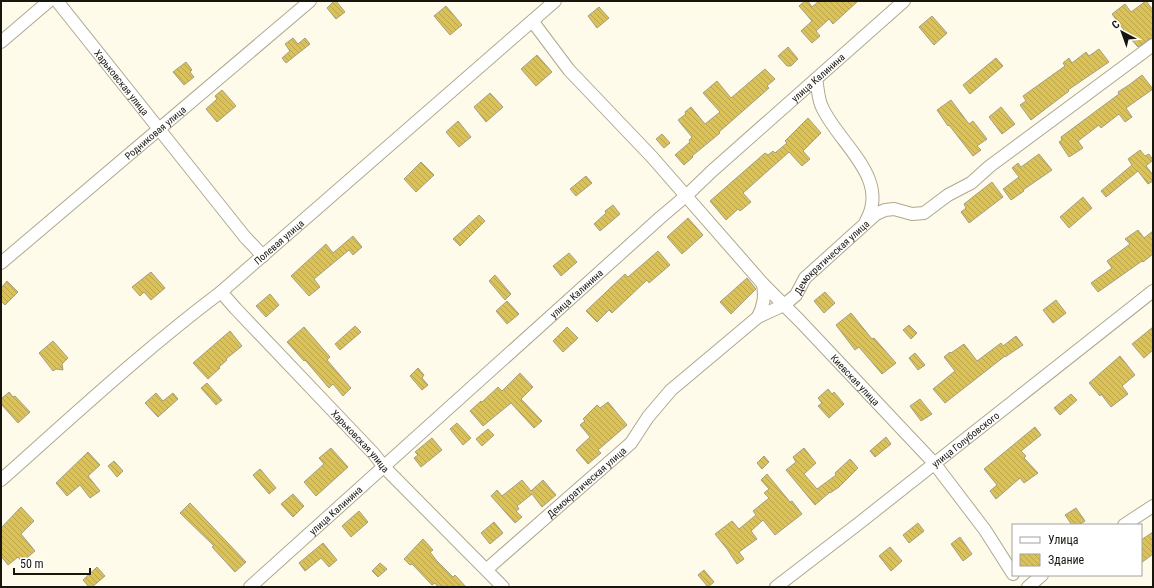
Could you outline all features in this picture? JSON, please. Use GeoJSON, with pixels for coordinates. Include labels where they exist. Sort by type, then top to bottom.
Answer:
{"type":"FeatureCollection","features":[{"type":"Feature","properties":{"kind":"street"},"geometry":{"type":"LineString","coordinates":[[1,42],[49,1]]}},
{"type":"Feature","properties":{"kind":"street","name":"Харьковская улица"},"geometry":{"type":"LineString","coordinates":[[57,1],[245,237],[263,256]]}},
{"type":"Feature","properties":{"kind":"street","name":"Родниковая улица"},"geometry":{"type":"LineString","coordinates":[[1,263],[310,1]]}},
{"type":"Feature","properties":{"kind":"street","name":"улица Калинина"},"geometry":{"type":"LineString","coordinates":[[250,587],[655,222],[687,195],[712,170],[904,1]]}},
{"type":"Feature","properties":{"kind":"street","name":"Полевая улица"},"geometry":{"type":"LineString","coordinates":[[1,480],[128,367],[186,318],[222,292],[410,127],[533,22],[551,4]]}},
{"type":"Feature","properties":{"kind":"street","name":"Киевская улица"},"geometry":{"type":"LineString","coordinates":[[533,22],[569,70],[687,195],[762,284],[784,305],[934,463],[985,530],[1012,572]]}},
{"type":"Feature","properties":{"kind":"street","name":"Демократическая улица"},"geometry":{"type":"LineString","coordinates":[[487,569],[632,443],[648,417],[671,390],[758,317],[784,305],[796,295],[805,278],[876,214],[885,210],[894,209],[912,214],[924,213],[948,195],[971,183],[990,166],[1153,45]]}},
{"type":"Feature","properties":{"kind":"street"},"geometry":{"type":"LineString","coordinates":[[816,79],[821,106],[828,118],[857,156],[873,190],[871,208],[864,224]]}},
{"type":"Feature","properties":{"kind":"street"},"geometry":{"type":"LineString","coordinates":[[758,317],[764,302],[762,284]]}},
{"type":"Feature","properties":{"kind":"street","name":"улица Голубовского"},"geometry":{"type":"LineString","coordinates":[[776,587],[1153,291]]}},
{"type":"Feature","properties":{"kind":"street","name":"Харьковская улица"},"geometry":{"type":"LineString","coordinates":[[222,292],[236,309],[384,466],[504,587]]}},
{"type":"Feature","properties":{"kind":"street"},"geometry":{"type":"LineString","coordinates":[[1126,524],[1153,506]]}},
{"type":"Feature","properties":{"kind":"street","name":"Киевская улица"},"geometry":{"type":"LineString","coordinates":[[1014,576],[1022,587]]}},
{"type":"Feature","properties":{"kind":"street"},"geometry":{"type":"LineString","coordinates":[[1028,587],[1041,576]]}},
{"type":"Feature","properties":{"kind":"building"},"geometry":{"type":"Polygon","coordinates":[[[334,1],[336,1],[345,12],[336,19],[327,8],[334,1]]]}},
{"type":"Feature","properties":{"kind":"building"},"geometry":{"type":"Polygon","coordinates":[[[805,1],[808,1],[812,7],[819,1],[858,1],[833,24],[829,19],[816,31],[820,36],[812,43],[801,31],[812,21],[799,6],[805,1]]]}},
{"type":"Feature","properties":{"kind":"building"},"geometry":{"type":"Polygon","coordinates":[[[1146,1],[1153,10],[1153,38],[1149,39],[1138,47],[1123,30],[1112,14],[1125,4],[1131,12],[1146,1]]]}},
{"type":"Feature","properties":{"kind":"building"},"geometry":{"type":"Polygon","coordinates":[[[446,6],[462,25],[450,35],[434,16],[446,6]]]}},
{"type":"Feature","properties":{"kind":"building"},"geometry":{"type":"Polygon","coordinates":[[[599,7],[609,18],[597,28],[588,16],[599,7]]]}},
{"type":"Feature","properties":{"kind":"building"},"geometry":{"type":"Polygon","coordinates":[[[932,16],[947,33],[934,45],[919,27],[932,16]]]}},
{"type":"Feature","properties":{"kind":"building"},"geometry":{"type":"Polygon","coordinates":[[[293,38],[298,44],[305,38],[310,44],[286,63],[282,58],[290,51],[285,44],[293,38]]]}},
{"type":"Feature","properties":{"kind":"building"},"geometry":{"type":"Polygon","coordinates":[[[788,47],[798,59],[791,66],[787,66],[778,56],[788,47]]]}},
{"type":"Feature","properties":{"kind":"building"},"geometry":{"type":"Polygon","coordinates":[[[1099,49],[1109,62],[1068,90],[1069,91],[1031,120],[1020,105],[1026,101],[1023,96],[1065,66],[1063,63],[1069,58],[1072,63],[1086,52],[1089,56],[1099,49]]]}},
{"type":"Feature","properties":{"kind":"building"},"geometry":{"type":"Polygon","coordinates":[[[537,55],[552,72],[536,86],[521,69],[537,55]]]}},
{"type":"Feature","properties":{"kind":"building"},"geometry":{"type":"Polygon","coordinates":[[[996,58],[1003,66],[970,94],[963,85],[996,58]]]}},
{"type":"Feature","properties":{"kind":"building"},"geometry":{"type":"Polygon","coordinates":[[[186,62],[192,70],[190,72],[194,77],[184,85],[173,72],[186,62]]]}},
{"type":"Feature","properties":{"kind":"building"},"geometry":{"type":"Polygon","coordinates":[[[765,69],[775,79],[767,86],[769,88],[719,132],[720,133],[692,156],[693,157],[684,165],[675,155],[690,142],[689,140],[692,137],[678,120],[686,114],[685,112],[691,107],[705,124],[720,112],[703,93],[717,81],[731,98],[765,69]]]}},
{"type":"Feature","properties":{"kind":"building"},"geometry":{"type":"Polygon","coordinates":[[[1142,75],[1153,89],[1126,108],[1132,117],[1125,122],[1119,114],[1101,128],[1099,125],[1078,141],[1083,148],[1069,157],[1059,142],[1062,140],[1061,137],[1142,75]]]}},
{"type":"Feature","properties":{"kind":"building"},"geometry":{"type":"Polygon","coordinates":[[[222,90],[236,106],[217,122],[206,109],[217,99],[215,96],[222,90]]]}},
{"type":"Feature","properties":{"kind":"building"},"geometry":{"type":"Polygon","coordinates":[[[490,93],[503,107],[486,122],[474,107],[490,93]]]}},
{"type":"Feature","properties":{"kind":"building"},"geometry":{"type":"Polygon","coordinates":[[[951,100],[969,124],[973,121],[987,139],[977,146],[981,150],[973,156],[937,110],[951,100]]]}},
{"type":"Feature","properties":{"kind":"building"},"geometry":{"type":"Polygon","coordinates":[[[1001,107],[1015,124],[1002,134],[989,117],[1001,107]]]}},
{"type":"Feature","properties":{"kind":"building"},"geometry":{"type":"Polygon","coordinates":[[[808,118],[821,133],[803,151],[810,159],[802,166],[789,152],[743,193],[751,202],[740,211],[738,209],[726,220],[710,201],[765,153],[768,155],[773,151],[775,153],[787,143],[785,141],[808,118]]]}},
{"type":"Feature","properties":{"kind":"building"},"geometry":{"type":"Polygon","coordinates":[[[458,121],[471,137],[459,147],[446,132],[458,121]]]}},
{"type":"Feature","properties":{"kind":"building"},"geometry":{"type":"Polygon","coordinates":[[[662,134],[670,143],[664,148],[656,139],[662,134]]]}},
{"type":"Feature","properties":{"kind":"building"},"geometry":{"type":"Polygon","coordinates":[[[1140,150],[1145,156],[1149,154],[1153,160],[1146,166],[1153,175],[1153,181],[1148,184],[1138,171],[1106,197],[1101,191],[1132,165],[1128,159],[1140,150]]]}},
{"type":"Feature","properties":{"kind":"building"},"geometry":{"type":"Polygon","coordinates":[[[1039,154],[1052,170],[1011,200],[1003,189],[1019,177],[1012,168],[1018,163],[1021,167],[1039,154]]]}},
{"type":"Feature","properties":{"kind":"building"},"geometry":{"type":"Polygon","coordinates":[[[421,162],[434,175],[416,192],[404,179],[421,162]]]}},
{"type":"Feature","properties":{"kind":"building"},"geometry":{"type":"Polygon","coordinates":[[[586,176],[592,183],[576,196],[570,189],[586,176]]]}},
{"type":"Feature","properties":{"kind":"building"},"geometry":{"type":"Polygon","coordinates":[[[992,182],[1003,197],[969,223],[961,212],[966,208],[964,204],[992,182]]]}},
{"type":"Feature","properties":{"kind":"building"},"geometry":{"type":"Polygon","coordinates":[[[1083,197],[1092,208],[1069,228],[1060,217],[1083,197]]]}},
{"type":"Feature","properties":{"kind":"building"},"geometry":{"type":"Polygon","coordinates":[[[613,205],[620,214],[600,231],[594,224],[606,213],[605,211],[613,205]]]}},
{"type":"Feature","properties":{"kind":"building"},"geometry":{"type":"Polygon","coordinates":[[[479,215],[485,221],[460,246],[453,239],[479,215]]]}},
{"type":"Feature","properties":{"kind":"building"},"geometry":{"type":"Polygon","coordinates":[[[688,218],[703,235],[682,254],[667,237],[688,218]]]}},
{"type":"Feature","properties":{"kind":"building"},"geometry":{"type":"Polygon","coordinates":[[[1138,230],[1144,238],[1153,231],[1153,254],[1098,292],[1091,283],[1112,268],[1107,261],[1130,244],[1125,239],[1138,230]]]}},
{"type":"Feature","properties":{"kind":"building"},"geometry":{"type":"Polygon","coordinates":[[[353,236],[362,247],[353,255],[349,250],[314,279],[320,287],[309,296],[291,276],[326,244],[333,253],[353,236]]]}},
{"type":"Feature","properties":{"kind":"building"},"geometry":{"type":"Polygon","coordinates":[[[658,251],[670,265],[649,283],[647,280],[612,313],[609,310],[597,322],[586,311],[625,274],[628,277],[658,251]]]}},
{"type":"Feature","properties":{"kind":"building"},"geometry":{"type":"Polygon","coordinates":[[[569,253],[577,262],[561,276],[553,266],[569,253]]]}},
{"type":"Feature","properties":{"kind":"building"},"geometry":{"type":"Polygon","coordinates":[[[151,272],[165,288],[151,300],[144,292],[140,296],[132,287],[151,272]]]}},
{"type":"Feature","properties":{"kind":"building"},"geometry":{"type":"Polygon","coordinates":[[[495,275],[511,294],[505,300],[489,281],[495,275]]]}},
{"type":"Feature","properties":{"kind":"building"},"geometry":{"type":"Polygon","coordinates":[[[747,278],[756,289],[731,314],[720,302],[747,278]]]}},
{"type":"Feature","properties":{"kind":"building"},"geometry":{"type":"Polygon","coordinates":[[[7,281],[18,292],[5,305],[1,301],[1,288],[7,281]]]}},
{"type":"Feature","properties":{"kind":"building"},"geometry":{"type":"Polygon","coordinates":[[[825,292],[835,303],[824,313],[814,301],[825,292]]]}},
{"type":"Feature","properties":{"kind":"building"},"geometry":{"type":"Polygon","coordinates":[[[270,294],[279,305],[266,317],[256,306],[270,294]]]}},
{"type":"Feature","properties":{"kind":"building"},"geometry":{"type":"Polygon","coordinates":[[[1056,300],[1066,313],[1053,323],[1043,310],[1056,300]]]}},
{"type":"Feature","properties":{"kind":"building"},"geometry":{"type":"Polygon","coordinates":[[[507,301],[519,314],[507,324],[496,311],[507,301]]]}},
{"type":"Feature","properties":{"kind":"building"},"geometry":{"type":"Polygon","coordinates":[[[851,313],[872,339],[874,338],[896,363],[882,374],[859,347],[855,350],[836,325],[851,313]]]}},
{"type":"Feature","properties":{"kind":"building"},"geometry":{"type":"Polygon","coordinates":[[[909,325],[917,333],[911,339],[903,330],[909,325]]]}},
{"type":"Feature","properties":{"kind":"building"},"geometry":{"type":"Polygon","coordinates":[[[355,326],[361,332],[340,350],[335,344],[355,326]]]}},
{"type":"Feature","properties":{"kind":"building"},"geometry":{"type":"Polygon","coordinates":[[[304,327],[330,357],[327,360],[351,388],[343,396],[333,384],[329,388],[287,342],[304,327]]]}},
{"type":"Feature","properties":{"kind":"building"},"geometry":{"type":"Polygon","coordinates":[[[567,327],[578,338],[563,352],[553,341],[567,327]]]}},
{"type":"Feature","properties":{"kind":"building"},"geometry":{"type":"Polygon","coordinates":[[[1153,327],[1153,350],[1144,358],[1132,344],[1153,327]]]}},
{"type":"Feature","properties":{"kind":"building"},"geometry":{"type":"Polygon","coordinates":[[[230,331],[242,346],[226,359],[227,360],[219,367],[220,368],[208,379],[193,363],[230,331]]]}},
{"type":"Feature","properties":{"kind":"building"},"geometry":{"type":"Polygon","coordinates":[[[1016,336],[1023,345],[1005,356],[945,403],[933,389],[955,371],[944,357],[950,352],[951,353],[964,344],[977,361],[1001,343],[1003,346],[1016,336]]]}},
{"type":"Feature","properties":{"kind":"building"},"geometry":{"type":"Polygon","coordinates":[[[53,341],[68,358],[62,364],[63,370],[56,369],[53,371],[39,353],[53,341]]]}},
{"type":"Feature","properties":{"kind":"building"},"geometry":{"type":"Polygon","coordinates":[[[915,353],[925,365],[918,370],[909,358],[915,353]]]}},
{"type":"Feature","properties":{"kind":"building"},"geometry":{"type":"Polygon","coordinates":[[[1120,356],[1135,375],[1122,386],[1128,394],[1111,407],[1101,394],[1100,396],[1089,383],[1120,356]]]}},
{"type":"Feature","properties":{"kind":"building"},"geometry":{"type":"Polygon","coordinates":[[[418,368],[424,375],[422,378],[428,385],[422,390],[410,376],[418,368]]]}},
{"type":"Feature","properties":{"kind":"building"},"geometry":{"type":"Polygon","coordinates":[[[520,373],[533,387],[521,399],[542,421],[534,428],[511,403],[483,426],[470,411],[498,387],[502,391],[520,373]]]}},
{"type":"Feature","properties":{"kind":"building"},"geometry":{"type":"Polygon","coordinates":[[[207,383],[222,400],[216,405],[201,388],[207,383]]]}},
{"type":"Feature","properties":{"kind":"building"},"geometry":{"type":"Polygon","coordinates":[[[828,389],[832,394],[834,392],[844,404],[829,418],[818,406],[822,403],[818,398],[828,389]]]}},
{"type":"Feature","properties":{"kind":"building"},"geometry":{"type":"Polygon","coordinates":[[[9,392],[13,397],[15,396],[30,412],[18,423],[1,404],[1,399],[9,392]]]}},
{"type":"Feature","properties":{"kind":"building"},"geometry":{"type":"Polygon","coordinates":[[[156,393],[163,401],[173,393],[178,399],[158,417],[145,403],[156,393]]]}},
{"type":"Feature","properties":{"kind":"building"},"geometry":{"type":"Polygon","coordinates":[[[1071,394],[1077,400],[1060,415],[1054,408],[1071,394]]]}},
{"type":"Feature","properties":{"kind":"building"},"geometry":{"type":"Polygon","coordinates":[[[920,399],[932,414],[921,421],[910,406],[920,399]]]}},
{"type":"Feature","properties":{"kind":"building"},"geometry":{"type":"Polygon","coordinates":[[[608,402],[627,425],[598,450],[601,453],[588,464],[576,450],[590,437],[580,425],[585,421],[583,419],[597,405],[600,408],[608,402]]]}},
{"type":"Feature","properties":{"kind":"building"},"geometry":{"type":"Polygon","coordinates":[[[457,423],[471,438],[463,445],[450,429],[457,423]]]}},
{"type":"Feature","properties":{"kind":"building"},"geometry":{"type":"Polygon","coordinates":[[[1035,427],[1041,435],[1021,451],[1026,456],[1024,458],[1038,473],[1024,483],[1020,478],[996,499],[990,491],[997,485],[984,469],[1035,427]]]}},
{"type":"Feature","properties":{"kind":"building"},"geometry":{"type":"Polygon","coordinates":[[[488,429],[494,435],[482,446],[476,439],[488,429]]]}},
{"type":"Feature","properties":{"kind":"building"},"geometry":{"type":"Polygon","coordinates":[[[886,437],[891,444],[875,457],[870,451],[886,437]]]}},
{"type":"Feature","properties":{"kind":"building"},"geometry":{"type":"Polygon","coordinates":[[[432,438],[442,450],[421,467],[414,458],[418,455],[415,452],[432,438]]]}},
{"type":"Feature","properties":{"kind":"building"},"geometry":{"type":"Polygon","coordinates":[[[331,448],[348,467],[316,496],[304,482],[324,464],[319,458],[331,448]]]}},
{"type":"Feature","properties":{"kind":"building"},"geometry":{"type":"Polygon","coordinates":[[[804,448],[816,463],[804,474],[817,489],[836,475],[835,473],[850,459],[858,468],[839,487],[830,492],[815,505],[786,470],[796,462],[793,457],[804,448]]]}},
{"type":"Feature","properties":{"kind":"building"},"geometry":{"type":"Polygon","coordinates":[[[88,452],[100,465],[88,476],[100,491],[90,498],[80,485],[67,496],[56,483],[88,452]]]}},
{"type":"Feature","properties":{"kind":"building"},"geometry":{"type":"Polygon","coordinates":[[[764,456],[769,462],[762,469],[757,463],[764,456]]]}},
{"type":"Feature","properties":{"kind":"building"},"geometry":{"type":"Polygon","coordinates":[[[114,461],[123,471],[117,477],[108,466],[114,461]]]}},
{"type":"Feature","properties":{"kind":"building"},"geometry":{"type":"Polygon","coordinates":[[[260,469],[276,488],[269,494],[253,475],[260,469]]]}},
{"type":"Feature","properties":{"kind":"building"},"geometry":{"type":"Polygon","coordinates":[[[767,474],[802,514],[775,535],[763,520],[751,531],[757,539],[739,552],[744,559],[737,564],[715,534],[732,521],[739,529],[756,515],[753,511],[769,498],[764,493],[769,489],[761,480],[767,474]]]}},
{"type":"Feature","properties":{"kind":"building"},"geometry":{"type":"Polygon","coordinates":[[[522,480],[531,491],[543,480],[556,495],[542,507],[532,494],[517,506],[519,509],[516,511],[522,517],[515,523],[491,496],[497,490],[502,496],[522,480]]]}},
{"type":"Feature","properties":{"kind":"building"},"geometry":{"type":"Polygon","coordinates":[[[293,494],[304,506],[293,517],[281,504],[293,494]]]}},
{"type":"Feature","properties":{"kind":"building"},"geometry":{"type":"Polygon","coordinates":[[[190,503],[246,562],[235,572],[212,547],[214,546],[180,513],[190,503]]]}},
{"type":"Feature","properties":{"kind":"building"},"geometry":{"type":"Polygon","coordinates":[[[21,507],[34,521],[21,534],[35,551],[22,562],[18,557],[8,565],[1,556],[1,528],[21,507]]]}},
{"type":"Feature","properties":{"kind":"building"},"geometry":{"type":"Polygon","coordinates":[[[1076,508],[1085,521],[1080,524],[1071,524],[1065,515],[1076,508]]]}},
{"type":"Feature","properties":{"kind":"building"},"geometry":{"type":"Polygon","coordinates":[[[359,511],[368,522],[351,537],[342,526],[359,511]]]}},
{"type":"Feature","properties":{"kind":"building"},"geometry":{"type":"Polygon","coordinates":[[[494,522],[503,533],[490,544],[481,533],[494,522]]]}},
{"type":"Feature","properties":{"kind":"building"},"geometry":{"type":"Polygon","coordinates":[[[918,523],[924,531],[909,543],[903,535],[918,523]]]}},
{"type":"Feature","properties":{"kind":"building"},"geometry":{"type":"Polygon","coordinates":[[[1153,532],[1153,554],[1142,562],[1142,539],[1153,532]]]}},
{"type":"Feature","properties":{"kind":"building"},"geometry":{"type":"Polygon","coordinates":[[[960,537],[972,554],[963,561],[951,544],[960,537]]]}},
{"type":"Feature","properties":{"kind":"building"},"geometry":{"type":"Polygon","coordinates":[[[423,539],[433,550],[430,552],[437,561],[453,577],[455,575],[466,587],[438,587],[435,583],[432,585],[412,564],[410,565],[404,559],[423,539]]]}},
{"type":"Feature","properties":{"kind":"building"},"geometry":{"type":"Polygon","coordinates":[[[323,543],[337,560],[329,567],[321,558],[305,571],[299,563],[323,543]]]}},
{"type":"Feature","properties":{"kind":"building"},"geometry":{"type":"Polygon","coordinates":[[[890,547],[902,561],[891,571],[879,556],[890,547]]]}},
{"type":"Feature","properties":{"kind":"building"},"geometry":{"type":"Polygon","coordinates":[[[380,563],[387,569],[378,577],[372,571],[380,563]]]}},
{"type":"Feature","properties":{"kind":"building"},"geometry":{"type":"Polygon","coordinates":[[[97,567],[105,576],[92,587],[89,587],[83,580],[97,567]]]}},
{"type":"Feature","properties":{"kind":"building"},"geometry":{"type":"Polygon","coordinates":[[[704,570],[714,582],[708,587],[698,575],[704,570]]]}}]}
